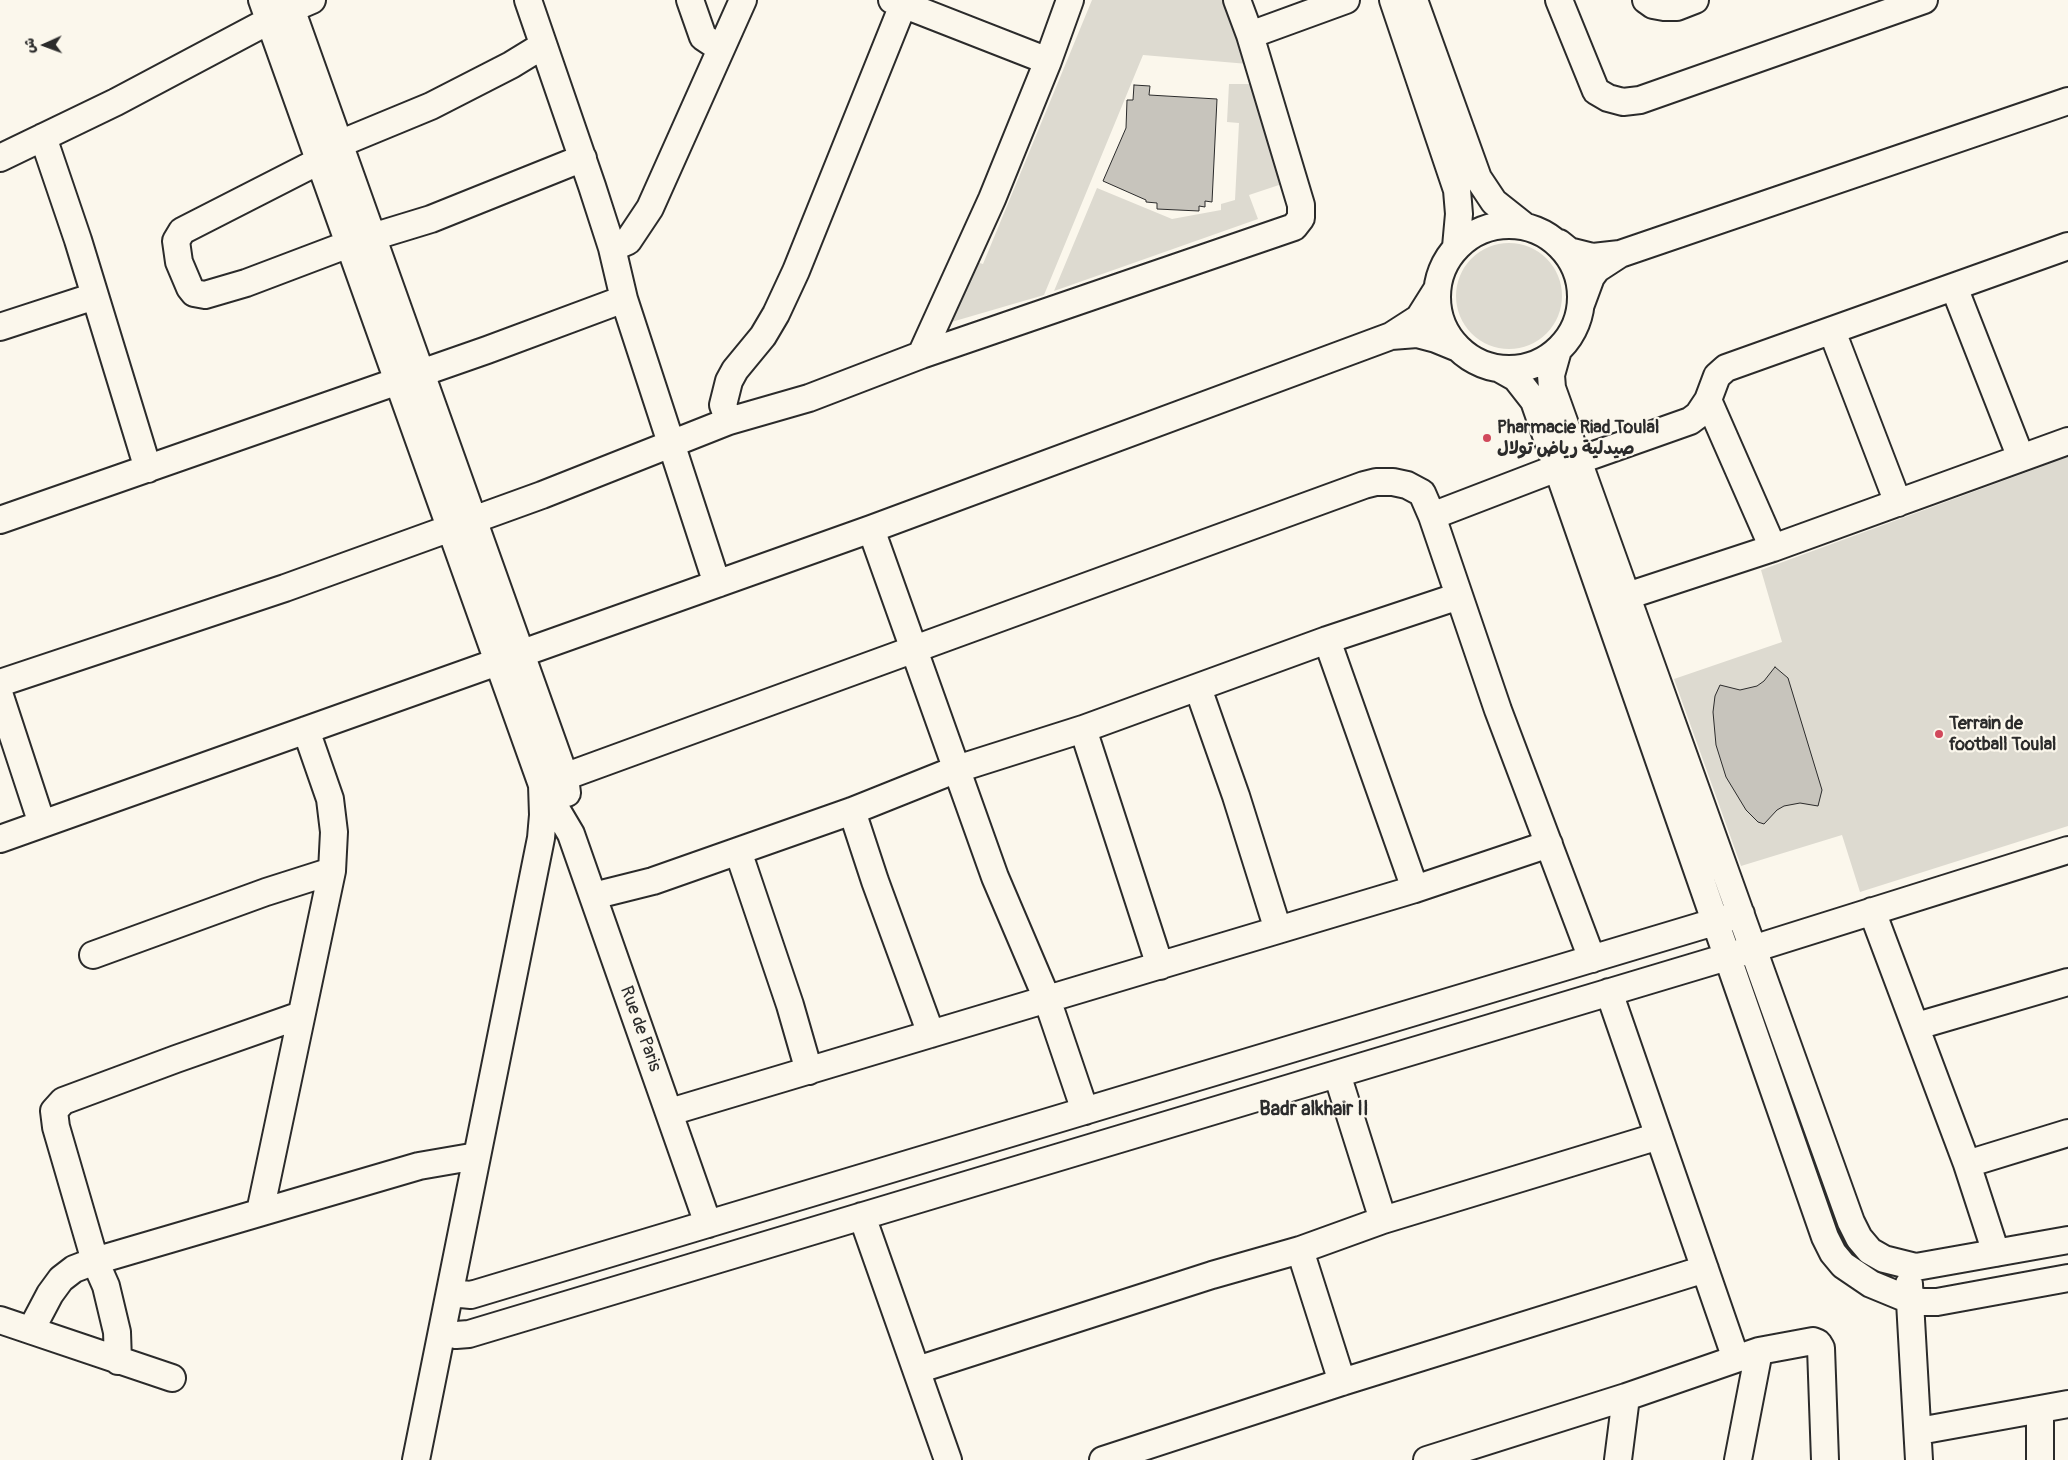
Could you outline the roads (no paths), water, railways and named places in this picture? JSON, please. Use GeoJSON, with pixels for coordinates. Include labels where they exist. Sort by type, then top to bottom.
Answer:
{"type":"FeatureCollection","features":[{"type":"Feature","properties":{"kind":"street"},"geometry":{"type":"LineString","coordinates":[[528,0],[612,248],[624,299],[716,584]]}},
{"type":"Feature","properties":{"kind":"street"},"geometry":{"type":"LineString","coordinates":[[690,0],[703,37],[721,49]]}},
{"type":"Feature","properties":{"kind":"street"},"geometry":{"type":"LineString","coordinates":[[612,248],[628,241],[650,208],[744,0]]}},
{"type":"Feature","properties":{"kind":"street"},"geometry":{"type":"LineString","coordinates":[[921,355],[992,199],[1048,61],[1070,0]]}},
{"type":"Feature","properties":{"kind":"street"},"geometry":{"type":"LineString","coordinates":[[0,683],[285,588],[551,492],[729,421],[809,398],[921,355],[1294,227],[1301,218],[1301,205],[1250,35],[1237,0]]}},
{"type":"Feature","properties":{"kind":"street"},"geometry":{"type":"LineString","coordinates":[[1250,35],[1346,0]]}},
{"type":"Feature","properties":{"kind":"street"},"geometry":{"type":"LineString","coordinates":[[1393,0],[1457,190],[1459,214],[1456,247]]}},
{"type":"Feature","properties":{"kind":"street"},"geometry":{"type":"LineString","coordinates":[[1414,0],[1478,178],[1494,202],[1523,225],[1541,232],[1569,251],[1579,255],[1593,257],[1620,254],[2068,101]]}},
{"type":"Feature","properties":{"kind":"street"},"geometry":{"type":"LineString","coordinates":[[1559,0],[1596,91],[1608,98],[1623,102],[1640,100],[1924,0]]}},
{"type":"Feature","properties":{"kind":"street"},"geometry":{"type":"LineString","coordinates":[[1646,0],[1653,5],[1664,8],[1677,7],[1695,0]]}},
{"type":"Feature","properties":{"kind":"street"},"geometry":{"type":"LineString","coordinates":[[729,421],[724,405],[729,381],[735,370],[763,336],[776,314],[796,271],[900,2],[1048,61]]}},
{"type":"Feature","properties":{"kind":"street"},"geometry":{"type":"LineString","coordinates":[[0,158],[175,72],[284,6]]}},
{"type":"Feature","properties":{"kind":"street"},"geometry":{"type":"LineString","coordinates":[[284,6],[339,144],[361,241],[554,781],[544,815],[541,838],[416,1460]]}},
{"type":"Feature","properties":{"kind":"street"},"geometry":{"type":"LineString","coordinates":[[284,6],[319,161],[361,241]]}},
{"type":"Feature","properties":{"kind":"street"},"geometry":{"type":"LineString","coordinates":[[339,144],[431,106],[511,65],[542,46]]}},
{"type":"Feature","properties":{"kind":"street"},"geometry":{"type":"LineString","coordinates":[[43,138],[95,296],[148,469]]}},
{"type":"Feature","properties":{"kind":"street"},"geometry":{"type":"LineString","coordinates":[[319,161],[182,231],[176,241],[179,262],[194,293],[205,295],[246,283],[361,241],[431,219],[583,158]]}},
{"type":"Feature","properties":{"kind":"street"},"geometry":{"type":"LineString","coordinates":[[0,839],[871,529],[1391,336],[1419,318],[1436,291],[1442,267],[1456,247],[1470,235],[1486,227],[1504,224],[1523,225]]}},
{"type":"Feature","properties":{"kind":"street"},"geometry":{"type":"LineString","coordinates":[[1557,242],[1569,256],[1577,272],[1581,289],[1580,307]]}},
{"type":"Feature","properties":{"kind":"street"},"geometry":{"type":"LineString","coordinates":[[1432,516],[1568,464],[1690,421],[1698,415],[1708,400],[1717,376],[1726,368],[1832,332],[2068,246]]}},
{"type":"Feature","properties":{"kind":"street"},"geometry":{"type":"LineString","coordinates":[[1500,369],[1516,369],[1531,366],[1546,359],[1558,350],[1569,337],[1576,323],[1591,278],[1597,269],[1620,254]]}},
{"type":"Feature","properties":{"kind":"street"},"geometry":{"type":"LineString","coordinates":[[1954,287],[2021,458]]}},
{"type":"Feature","properties":{"kind":"street"},"geometry":{"type":"LineString","coordinates":[[1436,291],[1438,312],[1445,331],[1458,348]]}},
{"type":"Feature","properties":{"kind":"street"},"geometry":{"type":"LineString","coordinates":[[0,327],[95,296]]}},
{"type":"Feature","properties":{"kind":"street"},"geometry":{"type":"LineString","coordinates":[[0,520],[570,320],[624,299]]}},
{"type":"Feature","properties":{"kind":"street"},"geometry":{"type":"LineString","coordinates":[[1832,332],[1898,503]]}},
{"type":"Feature","properties":{"kind":"street"},"geometry":{"type":"LineString","coordinates":[[1391,336],[1417,334],[1436,339],[1458,348],[1477,362],[1500,369],[1516,378],[1534,401],[1568,464],[1627,596],[1851,1222],[1859,1238],[1870,1251],[1884,1259],[1916,1267],[2068,1240]]}},
{"type":"Feature","properties":{"kind":"street"},"geometry":{"type":"LineString","coordinates":[[1558,350],[1551,375],[1552,388],[1568,464],[1727,957],[1825,1237],[1833,1253],[1843,1265],[1870,1284],[1910,1300],[1936,1302],[2068,1278]]}},
{"type":"Feature","properties":{"kind":"street"},"geometry":{"type":"LineString","coordinates":[[1708,400],[1773,548]]}},
{"type":"Feature","properties":{"kind":"street"},"geometry":{"type":"LineString","coordinates":[[1627,596],[1773,548],[2068,441]]}},
{"type":"Feature","properties":{"kind":"street"},"geometry":{"type":"LineString","coordinates":[[554,781],[1370,483],[1394,482],[1407,485],[1422,493],[1432,516],[1498,710],[1592,959]]}},
{"type":"Feature","properties":{"kind":"street"},"geometry":{"type":"LineString","coordinates":[[871,529],[995,877],[1047,1000],[1085,1111]]}},
{"type":"Feature","properties":{"kind":"street"},"geometry":{"type":"LineString","coordinates":[[592,896],[653,881],[852,812],[957,769],[1083,730],[1327,640],[1459,596]]}},
{"type":"Feature","properties":{"kind":"street"},"geometry":{"type":"LineString","coordinates":[[1327,640],[1415,889]]}},
{"type":"Feature","properties":{"kind":"street"},"geometry":{"type":"LineString","coordinates":[[1198,688],[1236,796],[1278,930]]}},
{"type":"Feature","properties":{"kind":"street"},"geometry":{"type":"LineString","coordinates":[[0,696],[42,824]]}},
{"type":"Feature","properties":{"kind":"street"},"geometry":{"type":"LineString","coordinates":[[260,1212],[332,871],[334,832],[330,799],[306,730]]}},
{"type":"Feature","properties":{"kind":"street"},"geometry":{"type":"LineString","coordinates":[[1083,730],[1160,966]]}},
{"type":"Feature","properties":{"kind":"street","name":"Rue de Paris"},"geometry":{"type":"LineString","coordinates":[[554,781],[592,896],[670,1112],[708,1224]]}},
{"type":"Feature","properties":{"kind":"street"},"geometry":{"type":"LineString","coordinates":[[852,812],[875,882],[931,1034]]}},
{"type":"Feature","properties":{"kind":"street"},"geometry":{"type":"LineString","coordinates":[[670,1112],[1415,889],[1548,844]]}},
{"type":"Feature","properties":{"kind":"street"},"geometry":{"type":"LineString","coordinates":[[442,1331],[468,1334],[1727,957],[2068,850]]}},
{"type":"Feature","properties":{"kind":"street"},"geometry":{"type":"LineString","coordinates":[[738,851],[790,1005],[809,1071]]}},
{"type":"Feature","properties":{"kind":"street"},"geometry":{"type":"LineString","coordinates":[[93,955],[266,892],[332,871]]}},
{"type":"Feature","properties":{"kind":"street"},"geometry":{"type":"LineString","coordinates":[[1872,911],[1967,1164],[1996,1253]]}},
{"type":"Feature","properties":{"kind":"street"},"geometry":{"type":"LineString","coordinates":[[450,1293],[471,1295],[1741,914]]}},
{"type":"Feature","properties":{"kind":"street"},"geometry":{"type":"LineString","coordinates":[[1916,1026],[2068,982]]}},
{"type":"Feature","properties":{"kind":"street"},"geometry":{"type":"LineString","coordinates":[[1609,992],[1705,1269],[1747,1355],[1738,1460]]}},
{"type":"Feature","properties":{"kind":"street"},"geometry":{"type":"LineString","coordinates":[[118,1360],[117,1332],[112,1306],[95,1261],[56,1127],[54,1111],[63,1101],[301,1015]]}},
{"type":"Feature","properties":{"kind":"street"},"geometry":{"type":"LineString","coordinates":[[1337,1074],[1383,1220]]}},
{"type":"Feature","properties":{"kind":"street"},"geometry":{"type":"LineString","coordinates":[[1967,1164],[2068,1133]]}},
{"type":"Feature","properties":{"kind":"street"},"geometry":{"type":"LineString","coordinates":[[917,1370],[1212,1275],[1300,1250],[1383,1220],[1659,1136]]}},
{"type":"Feature","properties":{"kind":"street"},"geometry":{"type":"LineString","coordinates":[[31,1330],[50,1294],[61,1279],[74,1269],[95,1261],[419,1166],[477,1156]]}},
{"type":"Feature","properties":{"kind":"street"},"geometry":{"type":"LineString","coordinates":[[862,1216],[948,1460]]}},
{"type":"Feature","properties":{"kind":"street"},"geometry":{"type":"LineString","coordinates":[[1300,1250],[1342,1382]]}},
{"type":"Feature","properties":{"kind":"street"},"geometry":{"type":"LineString","coordinates":[[1908,1266],[1919,1430],[1919,1460]]}},
{"type":"Feature","properties":{"kind":"street"},"geometry":{"type":"LineString","coordinates":[[1103,1460],[1342,1382],[1705,1269]]}},
{"type":"Feature","properties":{"kind":"street"},"geometry":{"type":"LineString","coordinates":[[0,1320],[172,1378]]}},
{"type":"Feature","properties":{"kind":"street"},"geometry":{"type":"LineString","coordinates":[[1427,1460],[1626,1397],[1747,1355],[1813,1341],[1818,1343],[1821,1348],[1825,1460]]}},
{"type":"Feature","properties":{"kind":"street"},"geometry":{"type":"LineString","coordinates":[[1618,1460],[1626,1397]]}},
{"type":"Feature","properties":{"kind":"street"},"geometry":{"type":"LineString","coordinates":[[1919,1430],[2068,1404]]}},
{"type":"Feature","properties":{"kind":"street"},"geometry":{"type":"LineString","coordinates":[[2040,1410],[2040,1460]]}},
{"type":"Feature","properties":{"kind":"place","name":"Pharmacie Riad Toulal صيدلية رياض تولال"},"geometry":{"type":"Point","coordinates":[1487,438]}},
{"type":"Feature","properties":{"kind":"place","name":"Terrain de football Toulal"},"geometry":{"type":"Point","coordinates":[1939,734]}},
{"type":"Feature","properties":{"kind":"district","name":"Badr alkhair II"},"geometry":{"type":"Point","coordinates":[1314,1110]}}]}
